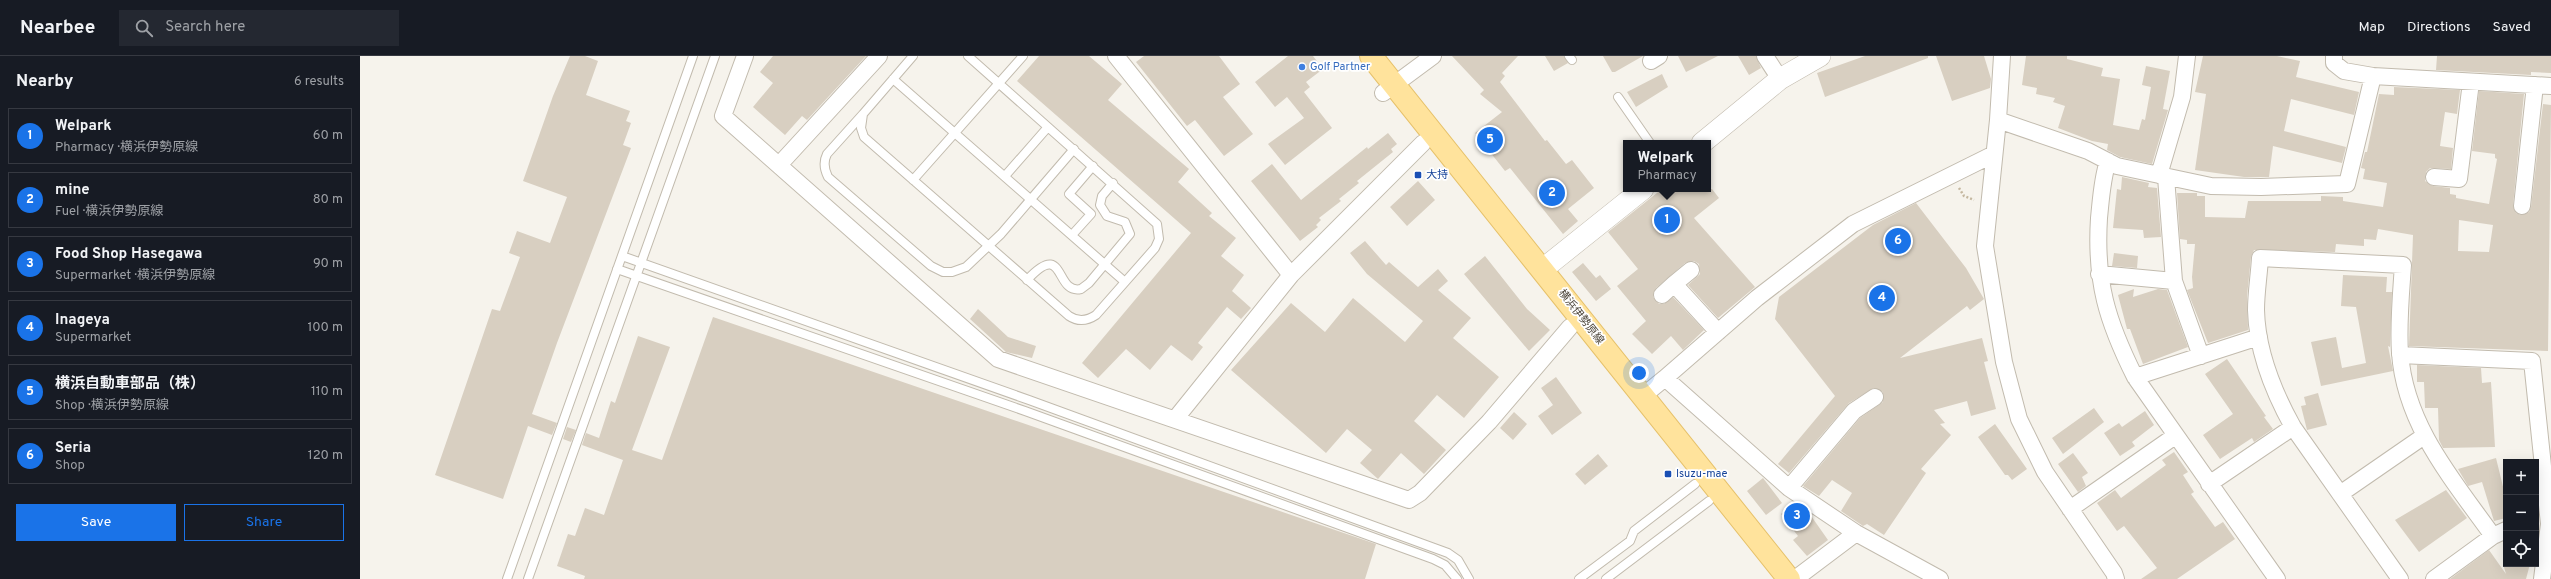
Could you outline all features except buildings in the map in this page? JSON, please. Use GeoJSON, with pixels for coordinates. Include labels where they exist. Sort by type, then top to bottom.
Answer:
{"type":"FeatureCollection","features":[{"type":"Feature","properties":{"kind":"main road","name":"横浜伊勢原線"},"geometry":{"type":"LineString","coordinates":[[1353,56],[1388,89],[1543,269],[1789,579]]}},
{"type":"Feature","properties":{"kind":"main road","name":"横浜伊勢原線"},"geometry":{"type":"LineString","coordinates":[[1371,56],[1388,89],[1423,143],[1770,579]]}},
{"type":"Feature","properties":{"kind":"street"},"geometry":{"type":"LineString","coordinates":[[745,56],[723,116],[998,358],[1176,418],[1409,500],[1420,493],[1484,427],[1570,327]]}},
{"type":"Feature","properties":{"kind":"street"},"geometry":{"type":"LineString","coordinates":[[779,165],[879,56]]}},
{"type":"Feature","properties":{"kind":"street"},"geometry":{"type":"LineString","coordinates":[[1116,56],[1290,275]]}},
{"type":"Feature","properties":{"kind":"street"},"geometry":{"type":"LineString","coordinates":[[1388,89],[1433,56]]}},
{"type":"Feature","properties":{"kind":"street"},"geometry":{"type":"LineString","coordinates":[[1765,56],[1780,79]]}},
{"type":"Feature","properties":{"kind":"street"},"geometry":{"type":"LineString","coordinates":[[1706,140],[1780,79],[1820,56]]}},
{"type":"Feature","properties":{"kind":"street"},"geometry":{"type":"LineString","coordinates":[[2002,56],[1998,120],[1988,205],[1985,246],[2004,362],[2019,419],[2045,472],[2116,579]]}},
{"type":"Feature","properties":{"kind":"street"},"geometry":{"type":"LineString","coordinates":[[2187,56],[2182,97],[2163,176],[2174,281],[2202,356]]}},
{"type":"Feature","properties":{"kind":"street"},"geometry":{"type":"LineString","coordinates":[[2334,56],[2334,63],[2344,72],[2373,76],[2551,86]]}},
{"type":"Feature","properties":{"kind":"street"},"geometry":{"type":"LineString","coordinates":[[1998,120],[2088,151],[2117,166],[2211,186],[2261,187],[2347,184],[2373,76]]}},
{"type":"Feature","properties":{"kind":"street"},"geometry":{"type":"LineString","coordinates":[[2434,177],[2460,179],[2471,82]]}},
{"type":"Feature","properties":{"kind":"street"},"geometry":{"type":"LineString","coordinates":[[2522,206],[2535,85]]}},
{"type":"Feature","properties":{"kind":"street"},"geometry":{"type":"LineString","coordinates":[[1176,418],[1290,275],[1423,143]]}},
{"type":"Feature","properties":{"kind":"street"},"geometry":{"type":"LineString","coordinates":[[1643,396],[1757,298],[1853,224],[1994,154]]}},
{"type":"Feature","properties":{"kind":"street"},"geometry":{"type":"LineString","coordinates":[[2108,161],[2100,207],[2098,245],[2099,274],[2104,305],[2119,345],[2135,377],[2274,578]]}},
{"type":"Feature","properties":{"kind":"street"},"geometry":{"type":"LineString","coordinates":[[1543,269],[1640,192]]}},
{"type":"Feature","properties":{"kind":"street"},"geometry":{"type":"LineString","coordinates":[[2400,579],[2293,427],[2279,401],[2266,366],[2259,337],[2256,310],[2260,258],[2403,265],[2399,329],[2400,355],[2409,398],[2424,436],[2499,533],[2434,579]]}},
{"type":"Feature","properties":{"kind":"street"},"geometry":{"type":"LineString","coordinates":[[1662,295],[1691,270]]}},
{"type":"Feature","properties":{"kind":"street"},"geometry":{"type":"LineString","coordinates":[[2099,274],[2174,281]]}},
{"type":"Feature","properties":{"kind":"street"},"geometry":{"type":"LineString","coordinates":[[1674,284],[1718,332]]}},
{"type":"Feature","properties":{"kind":"street"},"geometry":{"type":"LineString","coordinates":[[2135,377],[2259,337]]}},
{"type":"Feature","properties":{"kind":"street"},"geometry":{"type":"LineString","coordinates":[[2400,355],[2532,360],[2548,557],[2542,579]]}},
{"type":"Feature","properties":{"kind":"street"},"geometry":{"type":"LineString","coordinates":[[1665,378],[1788,488],[1856,533],[1940,579]]}},
{"type":"Feature","properties":{"kind":"street"},"geometry":{"type":"LineString","coordinates":[[1788,488],[1854,411],[1875,397]]}},
{"type":"Feature","properties":{"kind":"street"},"geometry":{"type":"LineString","coordinates":[[2209,484],[2293,427]]}},
{"type":"Feature","properties":{"kind":"street"},"geometry":{"type":"LineString","coordinates":[[2070,508],[2175,436]]}},
{"type":"Feature","properties":{"kind":"street"},"geometry":{"type":"LineString","coordinates":[[2340,494],[2424,436]]}},
{"type":"Feature","properties":{"kind":"street"},"geometry":{"type":"LineString","coordinates":[[1795,579],[1856,533]]}},
{"type":"Feature","properties":{"kind":"lane"},"geometry":{"type":"LineString","coordinates":[[507,579],[693,56]]}},
{"type":"Feature","properties":{"kind":"lane"},"geometry":{"type":"LineString","coordinates":[[528,579],[715,56]]}},
{"type":"Feature","properties":{"kind":"lane"},"geometry":{"type":"LineString","coordinates":[[913,56],[827,154],[824,166],[828,177],[935,269],[952,272],[962,270],[988,246],[1074,149]]}},
{"type":"Feature","properties":{"kind":"lane"},"geometry":{"type":"LineString","coordinates":[[863,114],[861,128],[864,137],[1069,316],[1078,320],[1090,319],[1096,315],[1155,248],[1159,239],[1159,229],[1153,218],[968,56]]}},
{"type":"Feature","properties":{"kind":"lane"},"geometry":{"type":"LineString","coordinates":[[913,180],[1023,56]]}},
{"type":"Feature","properties":{"kind":"lane"},"geometry":{"type":"LineString","coordinates":[[893,79],[1125,282]]}},
{"type":"Feature","properties":{"kind":"lane"},"geometry":{"type":"LineString","coordinates":[[1618,97],[1648,140]]}},
{"type":"Feature","properties":{"kind":"lane"},"geometry":{"type":"LineString","coordinates":[[1005,176],[1048,127]]}},
{"type":"Feature","properties":{"kind":"lane"},"geometry":{"type":"LineString","coordinates":[[1072,235],[1091,214],[1069,194],[1093,166]]}},
{"type":"Feature","properties":{"kind":"lane"},"geometry":{"type":"LineString","coordinates":[[1027,280],[1042,266],[1051,264],[1058,268],[1068,287],[1081,289],[1106,264],[1130,234],[1125,222],[1107,216],[1100,205],[1102,196],[1113,183]]}},
{"type":"Feature","properties":{"kind":"lane"},"geometry":{"type":"LineString","coordinates":[[622,256],[1029,400],[1448,553],[1458,560],[1469,579]]}},
{"type":"Feature","properties":{"kind":"lane"},"geometry":{"type":"LineString","coordinates":[[617,269],[1025,411],[1433,559],[1445,565],[1457,579]]}},
{"type":"Feature","properties":{"kind":"lane"},"geometry":{"type":"LineString","coordinates":[[1579,579],[1630,541],[1634,531],[1695,484]]}},
{"type":"Feature","properties":{"kind":"lane"},"geometry":{"type":"LineString","coordinates":[[1606,579],[1708,500]]}},
{"type":"Feature","properties":{"kind":"path"},"geometry":{"type":"LineString","coordinates":[[1958,186],[1964,196],[1988,205]]}},
{"type":"Feature","properties":{"kind":"place","name":"Golf Partner"},"geometry":{"type":"Point","coordinates":[1302,67]}},
{"type":"Feature","properties":{"kind":"place","name":"横浜自動車部品（株）"},"geometry":{"type":"Point","coordinates":[1490,140]}},
{"type":"Feature","properties":{"kind":"place","name":"大持"},"geometry":{"type":"Point","coordinates":[1418,175]}},
{"type":"Feature","properties":{"kind":"place","name":"mine"},"geometry":{"type":"Point","coordinates":[1552,193]}},
{"type":"Feature","properties":{"kind":"place","name":"Welpark"},"geometry":{"type":"Point","coordinates":[1667,220]}},
{"type":"Feature","properties":{"kind":"place","name":"Seria"},"geometry":{"type":"Point","coordinates":[1898,241]}},
{"type":"Feature","properties":{"kind":"place","name":"Inageya"},"geometry":{"type":"Point","coordinates":[1882,298]}},
{"type":"Feature","properties":{"kind":"place","name":"Isuzu-mae"},"geometry":{"type":"Point","coordinates":[1668,474]}},
{"type":"Feature","properties":{"kind":"place","name":"Food Shop Hasegawa"},"geometry":{"type":"Point","coordinates":[1797,516]}}]}
